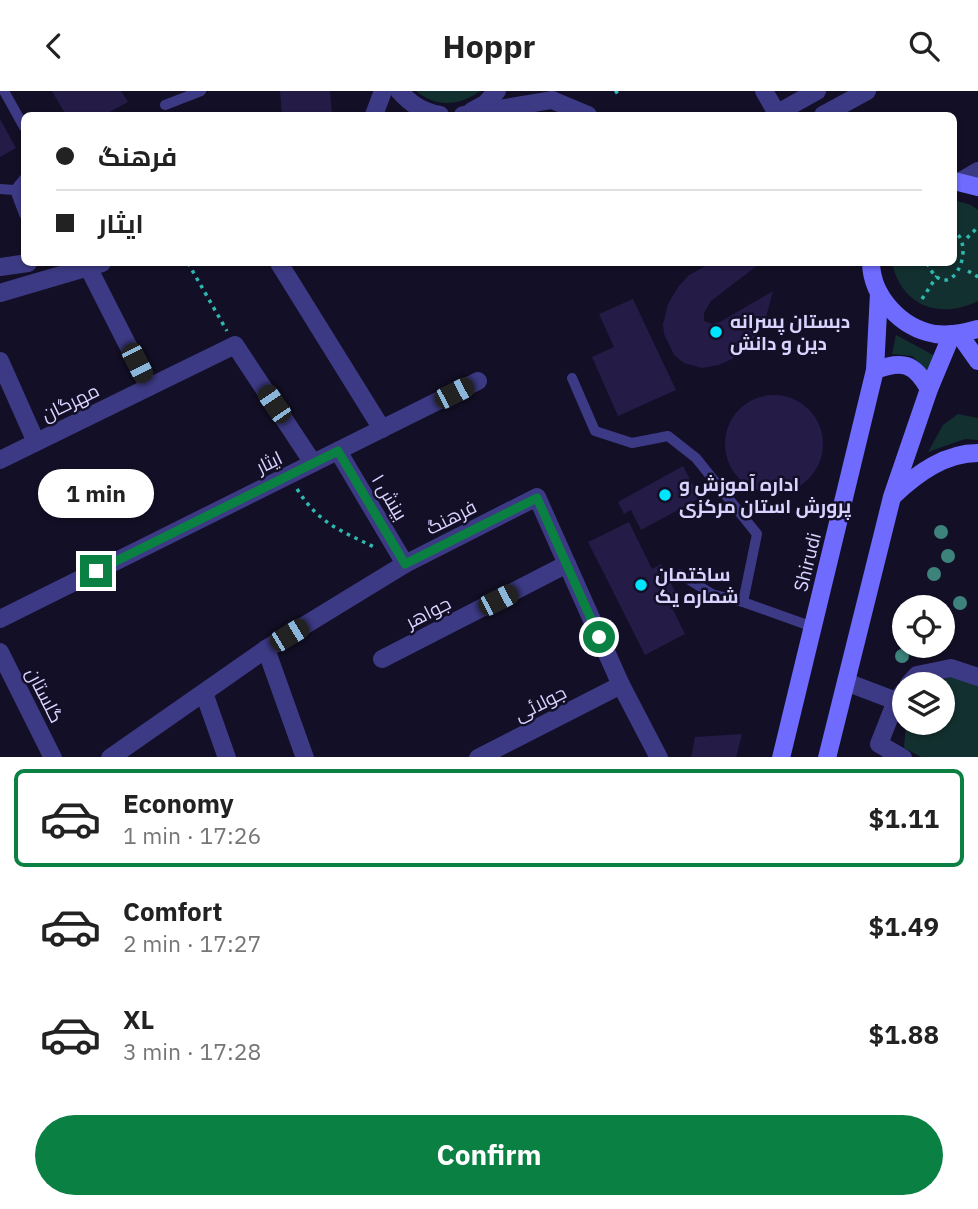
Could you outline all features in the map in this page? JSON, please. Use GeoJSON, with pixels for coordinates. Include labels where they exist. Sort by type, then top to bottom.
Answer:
{"type":"FeatureCollection","features":[{"type":"Feature","properties":{"kind":"main road"},"geometry":{"type":"LineString","coordinates":[[957,181],[978,187]]}},
{"type":"Feature","properties":{"kind":"main road"},"geometry":{"type":"LineString","coordinates":[[868,266],[879,293],[893,313],[912,326],[935,334],[955,334],[978,329]]}},
{"type":"Feature","properties":{"kind":"main road","name":"Shirudi"},"geometry":{"type":"LineString","coordinates":[[781,757],[875,370],[879,293]]}},
{"type":"Feature","properties":{"kind":"main road"},"geometry":{"type":"LineString","coordinates":[[955,334],[978,361]]}},
{"type":"Feature","properties":{"kind":"main road"},"geometry":{"type":"LineString","coordinates":[[827,757],[892,497],[929,389],[955,334]]}},
{"type":"Feature","properties":{"kind":"main road"},"geometry":{"type":"LineString","coordinates":[[875,370],[891,364],[908,365],[921,376],[929,389]]}},
{"type":"Feature","properties":{"kind":"main road"},"geometry":{"type":"LineString","coordinates":[[892,497],[916,475],[948,458],[978,453]]}},
{"type":"Feature","properties":{"kind":"street"},"geometry":{"type":"LineString","coordinates":[[375,112],[383,91]]}},
{"type":"Feature","properties":{"kind":"street"},"geometry":{"type":"LineString","coordinates":[[399,91],[410,103],[425,112]]}},
{"type":"Feature","properties":{"kind":"street"},"geometry":{"type":"LineString","coordinates":[[468,112],[485,104],[497,91]]}},
{"type":"Feature","properties":{"kind":"street"},"geometry":{"type":"LineString","coordinates":[[764,91],[774,112]]}},
{"type":"Feature","properties":{"kind":"street"},"geometry":{"type":"LineString","coordinates":[[781,112],[817,91]]}},
{"type":"Feature","properties":{"kind":"street"},"geometry":{"type":"LineString","coordinates":[[828,112],[867,91]]}},
{"type":"Feature","properties":{"kind":"street"},"geometry":{"type":"LineString","coordinates":[[475,112],[549,95],[582,112]]}},
{"type":"Feature","properties":{"kind":"street"},"geometry":{"type":"LineString","coordinates":[[957,181],[978,171]]}},
{"type":"Feature","properties":{"kind":"street"},"geometry":{"type":"LineString","coordinates":[[0,267],[21,264]]}},
{"type":"Feature","properties":{"kind":"street"},"geometry":{"type":"LineString","coordinates":[[0,293],[92,266]]}},
{"type":"Feature","properties":{"kind":"street"},"geometry":{"type":"LineString","coordinates":[[95,266],[149,387]]}},
{"type":"Feature","properties":{"kind":"street"},"geometry":{"type":"LineString","coordinates":[[281,266],[382,429]]}},
{"type":"Feature","properties":{"kind":"street"},"geometry":{"type":"LineString","coordinates":[[235,345],[313,464]]}},
{"type":"Feature","properties":{"kind":"street","name":"مهرگان"},"geometry":{"type":"LineString","coordinates":[[0,460],[235,345]]}},
{"type":"Feature","properties":{"kind":"street"},"geometry":{"type":"LineString","coordinates":[[0,361],[36,442]]}},
{"type":"Feature","properties":{"kind":"street","name":"ایثار"},"geometry":{"type":"LineString","coordinates":[[0,619],[478,381]]}},
{"type":"Feature","properties":{"kind":"street","name":"بینش ۱"},"geometry":{"type":"LineString","coordinates":[[338,451],[405,564]]}},
{"type":"Feature","properties":{"kind":"street","name":"فرهنگ"},"geometry":{"type":"LineString","coordinates":[[111,757],[266,649],[405,564],[537,498],[621,685],[658,757]]}},
{"type":"Feature","properties":{"kind":"street","name":"جواهر"},"geometry":{"type":"LineString","coordinates":[[382,659],[567,565]]}},
{"type":"Feature","properties":{"kind":"street"},"geometry":{"type":"LineString","coordinates":[[266,649],[305,757]]}},
{"type":"Feature","properties":{"kind":"street","name":"گلستان"},"geometry":{"type":"LineString","coordinates":[[0,652],[52,757]]}},
{"type":"Feature","properties":{"kind":"street"},"geometry":{"type":"LineString","coordinates":[[928,672],[951,668],[978,677]]}},
{"type":"Feature","properties":{"kind":"street"},"geometry":{"type":"LineString","coordinates":[[846,682],[892,693]]}},
{"type":"Feature","properties":{"kind":"street","name":"جولائی"},"geometry":{"type":"LineString","coordinates":[[480,757],[621,685]]}},
{"type":"Feature","properties":{"kind":"street"},"geometry":{"type":"LineString","coordinates":[[204,694],[227,757]]}},
{"type":"Feature","properties":{"kind":"street"},"geometry":{"type":"LineString","coordinates":[[892,714],[879,744],[901,757]]}},
{"type":"Feature","properties":{"kind":"lane"},"geometry":{"type":"LineString","coordinates":[[4,91],[21,122]]}},
{"type":"Feature","properties":{"kind":"lane"},"geometry":{"type":"LineString","coordinates":[[165,105],[201,91]]}},
{"type":"Feature","properties":{"kind":"lane"},"geometry":{"type":"LineString","coordinates":[[15,190],[21,183]]}},
{"type":"Feature","properties":{"kind":"lane"},"geometry":{"type":"LineString","coordinates":[[0,189],[15,190]]}},
{"type":"Feature","properties":{"kind":"lane"},"geometry":{"type":"LineString","coordinates":[[15,190],[21,206]]}},
{"type":"Feature","properties":{"kind":"lane"},"geometry":{"type":"LineString","coordinates":[[572,378],[595,431],[632,443],[668,436],[696,458],[757,534],[743,602]]}},
{"type":"Feature","properties":{"kind":"lane"},"geometry":{"type":"LineString","coordinates":[[680,574],[712,594],[813,627]]}},
{"type":"Feature","properties":{"kind":"path"},"geometry":{"type":"LineString","coordinates":[[967,237],[978,227]]}},
{"type":"Feature","properties":{"kind":"path"},"geometry":{"type":"LineString","coordinates":[[957,232],[967,237],[972,244]]}},
{"type":"Feature","properties":{"kind":"path"},"geometry":{"type":"LineString","coordinates":[[929,266],[937,276],[954,279],[968,271],[972,265]]}},
{"type":"Feature","properties":{"kind":"path"},"geometry":{"type":"LineString","coordinates":[[190,266],[235,345]]}},
{"type":"Feature","properties":{"kind":"path"},"geometry":{"type":"LineString","coordinates":[[968,271],[978,277]]}},
{"type":"Feature","properties":{"kind":"path"},"geometry":{"type":"LineString","coordinates":[[922,299],[937,276]]}},
{"type":"Feature","properties":{"kind":"path"},"geometry":{"type":"LineString","coordinates":[[288,475],[308,506],[327,524],[405,564]]}},
{"type":"Feature","properties":{"kind":"green space"},"geometry":{"type":"Polygon","coordinates":[[[416,91],[480,91],[464,100],[448,103],[432,100],[416,91]]]}},
{"type":"Feature","properties":{"kind":"green space"},"geometry":{"type":"Polygon","coordinates":[[[957,201],[978,210],[978,301],[964,307],[936,309],[913,299],[897,278],[893,266],[957,266],[957,201]]]}},
{"type":"Feature","properties":{"kind":"green space"},"geometry":{"type":"Polygon","coordinates":[[[896,335],[935,356],[927,370],[912,356],[892,354],[896,335]]]}},
{"type":"Feature","properties":{"kind":"green space"},"geometry":{"type":"Polygon","coordinates":[[[958,414],[978,418],[978,440],[965,439],[928,452],[943,425],[958,414]]]}},
{"type":"Feature","properties":{"kind":"green space"},"geometry":{"type":"Polygon","coordinates":[[[955,678],[978,686],[978,757],[921,757],[904,748],[905,735],[955,735],[955,678]]]}},
{"type":"Feature","properties":{"kind":"building"},"geometry":{"type":"Polygon","coordinates":[[[52,91],[121,91],[128,102],[110,112],[64,112],[52,91]]]}},
{"type":"Feature","properties":{"kind":"building"},"geometry":{"type":"Polygon","coordinates":[[[280,91],[330,91],[332,112],[282,112],[280,91]]]}},
{"type":"Feature","properties":{"kind":"building"},"geometry":{"type":"Polygon","coordinates":[[[0,119],[16,148],[0,157],[0,119]]]}},
{"type":"Feature","properties":{"kind":"building"},"geometry":{"type":"Polygon","coordinates":[[[706,266],[757,266],[711,301],[704,313],[704,321],[712,324],[773,291],[765,321],[749,346],[719,365],[702,368],[684,363],[674,355],[664,334],[663,324],[668,304],[689,275],[706,266]]]}},
{"type":"Feature","properties":{"kind":"building"},"geometry":{"type":"Polygon","coordinates":[[[633,299],[676,390],[618,416],[592,357],[614,347],[599,314],[633,299]]]}},
{"type":"Feature","properties":{"kind":"building"},"geometry":{"type":"Polygon","coordinates":[[[774,395],[793,399],[808,410],[819,425],[823,444],[819,463],[808,478],[793,489],[774,493],[755,489],[740,478],[729,463],[725,444],[729,425],[740,410],[755,399],[774,395]]]}},
{"type":"Feature","properties":{"kind":"building"},"geometry":{"type":"Polygon","coordinates":[[[683,466],[700,498],[641,530],[631,510],[624,514],[618,502],[683,466]]]}},
{"type":"Feature","properties":{"kind":"building","name":"ساختمان شماره یک"},"geometry":{"type":"Polygon","coordinates":[[[629,522],[652,569],[661,564],[680,601],[671,606],[685,634],[645,655],[588,542],[629,522]]]}},
{"type":"Feature","properties":{"kind":"building"},"geometry":{"type":"Polygon","coordinates":[[[742,734],[736,757],[691,757],[695,737],[742,734]]]}},
{"type":"Feature","properties":{"kind":"place","name":"دبستان پسرانه دین و دانش"},"geometry":{"type":"Point","coordinates":[716,332]}},
{"type":"Feature","properties":{"kind":"place","name":"اداره آموزش و پرورش استان مرکزی"},"geometry":{"type":"Point","coordinates":[665,495]}},
{"type":"Feature","properties":{"kind":"place","name":"ساختمان شماره یک"},"geometry":{"type":"Point","coordinates":[641,585]}},
{"type":"Feature","properties":{"kind":"route"},"geometry":{"type":"LineString","coordinates":[[96,571],[338,451],[405,564],[537,498],[599,637]]}}]}
